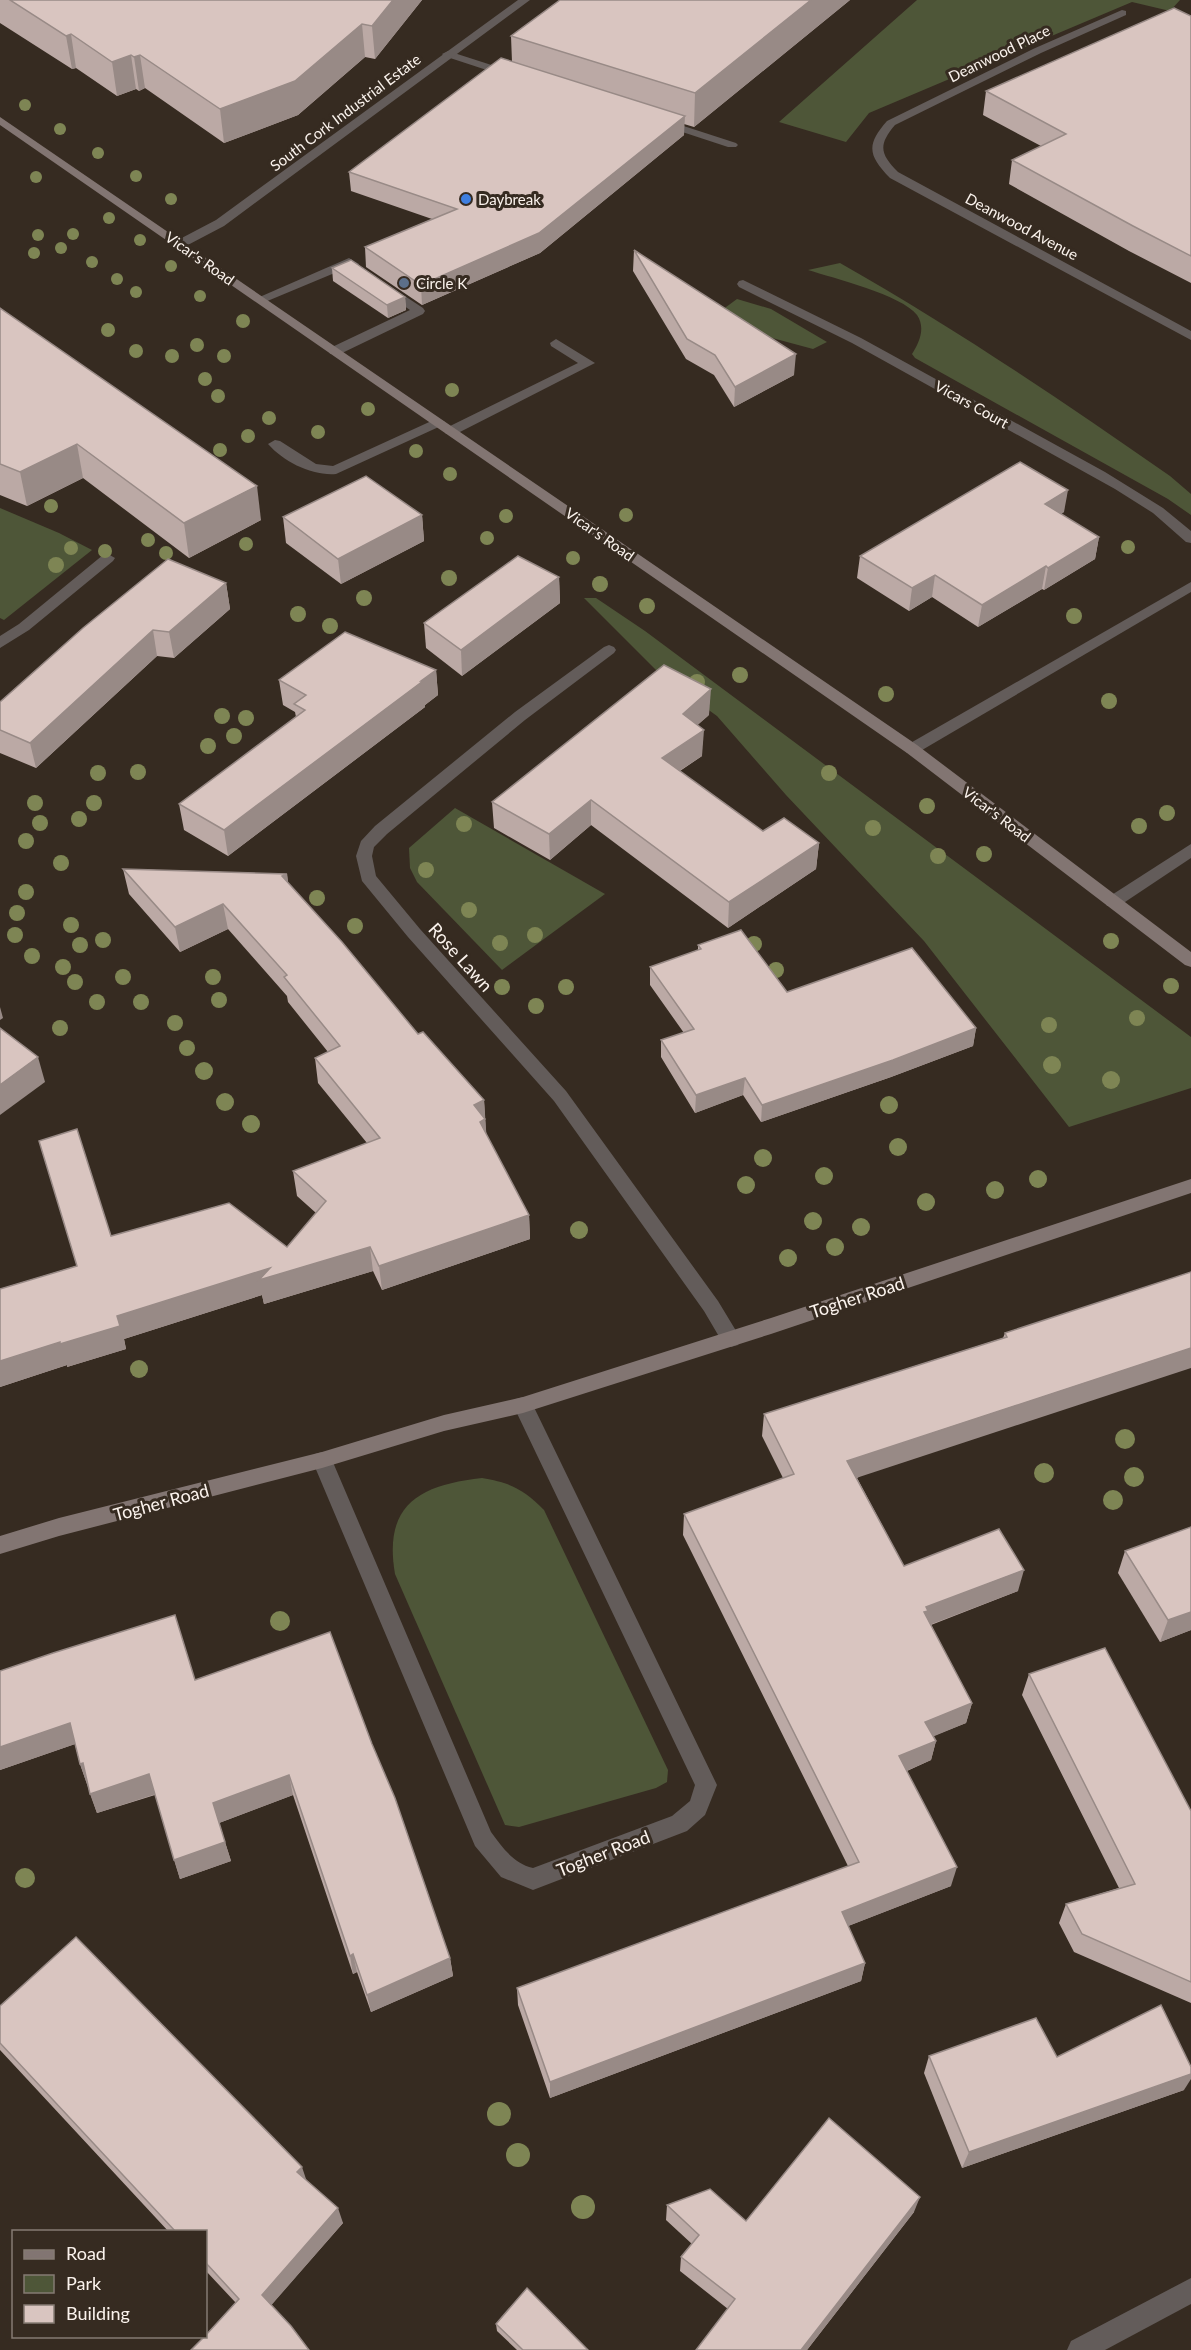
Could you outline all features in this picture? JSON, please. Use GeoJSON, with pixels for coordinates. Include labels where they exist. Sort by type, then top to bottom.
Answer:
{"type":"FeatureCollection","features":[{"type":"Feature","properties":{"kind":"street","name":"South Cork Industrial Estate"},"geometry":{"type":"LineString","coordinates":[[180,244],[220,224],[448,54],[525,0]]}},
{"type":"Feature","properties":{"kind":"street","name":"Deanwood Place"},"geometry":{"type":"LineString","coordinates":[[891,123],[1037,51],[1122,13]]}},
{"type":"Feature","properties":{"kind":"street"},"geometry":{"type":"LineString","coordinates":[[448,54],[528,80]]}},
{"type":"Feature","properties":{"kind":"street"},"geometry":{"type":"LineString","coordinates":[[653,119],[732,145]]}},
{"type":"Feature","properties":{"kind":"street","name":"Vicar's Road"},"geometry":{"type":"LineString","coordinates":[[0,120],[912,749],[1191,961]]}},
{"type":"Feature","properties":{"kind":"street","name":"Deanwood Avenue"},"geometry":{"type":"LineString","coordinates":[[891,123],[880,134],[875,147],[880,162],[894,176],[1191,336]]}},
{"type":"Feature","properties":{"kind":"street"},"geometry":{"type":"LineString","coordinates":[[261,299],[349,262],[419,311],[335,351]]}},
{"type":"Feature","properties":{"kind":"street","name":"Vicars Court"},"geometry":{"type":"LineString","coordinates":[[743,284],[840,330],[1126,491],[1183,530],[1191,539]]}},
{"type":"Feature","properties":{"kind":"street"},"geometry":{"type":"LineString","coordinates":[[451,431],[588,363],[556,343]]}},
{"type":"Feature","properties":{"kind":"street"},"geometry":{"type":"LineString","coordinates":[[275,444],[315,470],[325,473],[438,422]]}},
{"type":"Feature","properties":{"kind":"street"},"geometry":{"type":"LineString","coordinates":[[0,643],[24,627],[108,558]]}},
{"type":"Feature","properties":{"kind":"street"},"geometry":{"type":"LineString","coordinates":[[912,749],[1191,586]]}},
{"type":"Feature","properties":{"kind":"street","name":"Rose Lawn"},"geometry":{"type":"LineString","coordinates":[[609,650],[520,716],[381,830],[367,845],[364,856],[368,877],[414,933],[560,1096],[711,1306],[731,1339]]}},
{"type":"Feature","properties":{"kind":"street"},"geometry":{"type":"LineString","coordinates":[[1113,902],[1191,850]]}},
{"type":"Feature","properties":{"kind":"street","name":"Togher Road"},"geometry":{"type":"LineString","coordinates":[[0,1545],[59,1527],[322,1460],[444,1423],[523,1405],[731,1339],[1191,1186]]}},
{"type":"Feature","properties":{"kind":"street","name":"Togher Road"},"geometry":{"type":"LineString","coordinates":[[322,1460],[483,1839],[500,1862],[514,1875],[533,1879],[680,1824],[704,1801],[706,1785],[523,1405]]}},
{"type":"Feature","properties":{"kind":"street"},"geometry":{"type":"LineString","coordinates":[[1080,2350],[1191,2290]]}},
{"type":"Feature","properties":{"kind":"green space"},"geometry":{"type":"Polygon","coordinates":[[[917,0],[1180,0],[1170,11],[1132,2],[869,113],[846,142],[779,122],[917,0]]]}},
{"type":"Feature","properties":{"kind":"green space"},"geometry":{"type":"Polygon","coordinates":[[[840,263],[925,313],[1008,366],[1170,476],[1191,494],[1191,515],[1168,499],[915,358],[912,354],[919,340],[921,325],[917,315],[909,308],[883,294],[808,270],[840,263]]]}},
{"type":"Feature","properties":{"kind":"green space"},"geometry":{"type":"Polygon","coordinates":[[[737,299],[771,309],[827,342],[813,349],[739,329],[722,310],[737,299]]]}},
{"type":"Feature","properties":{"kind":"green space"},"geometry":{"type":"Polygon","coordinates":[[[0,508],[92,550],[4,620],[0,618],[0,508]]]}},
{"type":"Feature","properties":{"kind":"green space"},"geometry":{"type":"Polygon","coordinates":[[[584,598],[596,598],[645,631],[1191,1037],[1191,1088],[1069,1127],[924,941],[786,795],[717,716],[664,678],[584,598]]]}},
{"type":"Feature","properties":{"kind":"green space"},"geometry":{"type":"Polygon","coordinates":[[[455,808],[605,894],[502,970],[417,882],[410,868],[409,848],[455,808]]]}},
{"type":"Feature","properties":{"kind":"green space"},"geometry":{"type":"Polygon","coordinates":[[[482,1478],[516,1488],[544,1510],[668,1770],[667,1782],[656,1788],[519,1827],[505,1825],[395,1574],[393,1550],[395,1530],[401,1515],[411,1502],[424,1493],[441,1486],[482,1478]]]}},
{"type":"Feature","properties":{"kind":"building"},"geometry":{"type":"Polygon","coordinates":[[[10,0],[393,0],[372,26],[362,24],[295,81],[220,109],[140,55],[134,57],[131,55],[112,62],[71,34],[66,36],[10,0]]]}},
{"type":"Feature","properties":{"kind":"building"},"geometry":{"type":"Polygon","coordinates":[[[560,0],[811,0],[695,93],[511,36],[560,0]]]}},
{"type":"Feature","properties":{"kind":"building"},"geometry":{"type":"Polygon","coordinates":[[[1174,8],[1191,16],[1191,256],[1012,160],[1066,134],[986,91],[1174,8]]]}},
{"type":"Feature","properties":{"kind":"building"},"geometry":{"type":"Polygon","coordinates":[[[501,58],[685,116],[539,233],[421,285],[365,247],[457,209],[349,172],[501,58]]]}},
{"type":"Feature","properties":{"kind":"building"},"geometry":{"type":"Polygon","coordinates":[[[634,250],[796,354],[735,387],[715,355],[687,339],[634,250]]]}},
{"type":"Feature","properties":{"kind":"building"},"geometry":{"type":"Polygon","coordinates":[[[351,260],[405,297],[387,305],[332,268],[351,260]]]}},
{"type":"Feature","properties":{"kind":"building"},"geometry":{"type":"Polygon","coordinates":[[[0,308],[257,486],[184,523],[77,444],[20,472],[0,464],[0,308]]]}},
{"type":"Feature","properties":{"kind":"building"},"geometry":{"type":"Polygon","coordinates":[[[1020,462],[1068,490],[1045,504],[1099,537],[982,605],[935,575],[912,588],[860,556],[1020,462]]]}},
{"type":"Feature","properties":{"kind":"building"},"geometry":{"type":"Polygon","coordinates":[[[366,476],[422,515],[338,559],[283,517],[366,476]]]}},
{"type":"Feature","properties":{"kind":"building"},"geometry":{"type":"Polygon","coordinates":[[[518,556],[559,577],[461,650],[424,623],[518,556]]]}},
{"type":"Feature","properties":{"kind":"building"},"geometry":{"type":"Polygon","coordinates":[[[168,559],[226,583],[169,632],[153,630],[30,743],[0,730],[0,702],[83,628],[168,559]]]}},
{"type":"Feature","properties":{"kind":"building"},"geometry":{"type":"Polygon","coordinates":[[[345,632],[436,670],[224,830],[179,804],[305,710],[294,704],[306,695],[279,680],[345,632]]]}},
{"type":"Feature","properties":{"kind":"building"},"geometry":{"type":"Polygon","coordinates":[[[664,665],[711,689],[683,714],[704,730],[662,758],[763,831],[784,818],[819,843],[729,902],[591,800],[549,834],[492,802],[664,665]]]}},
{"type":"Feature","properties":{"kind":"building"},"geometry":{"type":"Polygon","coordinates":[[[123,869],[287,874],[282,876],[342,942],[418,1034],[423,1032],[484,1100],[474,1105],[485,1119],[480,1122],[529,1215],[379,1266],[370,1247],[259,1280],[270,1268],[117,1316],[120,1326],[0,1361],[0,1289],[77,1266],[39,1141],[77,1129],[111,1236],[229,1203],[287,1247],[326,1201],[293,1171],[380,1138],[315,1058],[340,1046],[284,977],[287,975],[223,904],[175,927],[123,869]]]}},
{"type":"Feature","properties":{"kind":"building"},"geometry":{"type":"Polygon","coordinates":[[[741,930],[787,992],[912,948],[976,1028],[893,1060],[762,1105],[745,1078],[696,1095],[661,1040],[694,1029],[650,967],[701,949],[698,945],[741,930]]]}},
{"type":"Feature","properties":{"kind":"building"},"geometry":{"type":"Polygon","coordinates":[[[0,1028],[38,1057],[0,1085],[0,1028]]]}},
{"type":"Feature","properties":{"kind":"building"},"geometry":{"type":"Polygon","coordinates":[[[1191,1272],[1191,1348],[847,1461],[904,1566],[999,1529],[1024,1570],[926,1607],[928,1611],[924,1612],[972,1703],[925,1722],[936,1741],[899,1756],[957,1867],[842,1912],[865,1963],[550,2082],[517,1988],[859,1862],[684,1514],[794,1474],[764,1414],[1007,1337],[1005,1333],[1191,1272]]]}},
{"type":"Feature","properties":{"kind":"building"},"geometry":{"type":"Polygon","coordinates":[[[1191,1527],[1191,1612],[1168,1620],[1125,1551],[1191,1527]]]}},
{"type":"Feature","properties":{"kind":"building"},"geometry":{"type":"Polygon","coordinates":[[[175,1615],[195,1680],[330,1632],[395,1798],[450,1958],[367,1995],[353,1954],[350,1956],[289,1775],[213,1803],[225,1842],[174,1860],[149,1774],[90,1794],[70,1723],[0,1747],[0,1671],[175,1615]]]}},
{"type":"Feature","properties":{"kind":"building"},"geometry":{"type":"Polygon","coordinates":[[[1105,1648],[1191,1811],[1191,1982],[1082,1934],[1066,1904],[1135,1884],[1029,1674],[1105,1648]]]}},
{"type":"Feature","properties":{"kind":"building"},"geometry":{"type":"Polygon","coordinates":[[[76,1937],[302,2167],[297,2172],[338,2208],[262,2295],[291,2326],[309,2350],[191,2350],[203,2338],[207,2338],[207,2334],[239,2299],[207,2264],[207,2230],[174,2230],[0,2043],[0,2006],[76,1937]]]}},
{"type":"Feature","properties":{"kind":"building"},"geometry":{"type":"Polygon","coordinates":[[[1161,2005],[1191,2067],[1191,2074],[969,2152],[929,2056],[1036,2018],[1057,2057],[1161,2005]]]}},
{"type":"Feature","properties":{"kind":"building"},"geometry":{"type":"Polygon","coordinates":[[[829,2118],[920,2197],[801,2350],[696,2350],[735,2299],[681,2257],[699,2235],[667,2205],[710,2189],[746,2221],[829,2118]]]}},
{"type":"Feature","properties":{"kind":"building"},"geometry":{"type":"Polygon","coordinates":[[[527,2288],[588,2350],[523,2350],[496,2324],[527,2288]]]}},
{"type":"Feature","properties":{"kind":"place","name":"Daybreak"},"geometry":{"type":"Point","coordinates":[466,199]}},
{"type":"Feature","properties":{"kind":"place","name":"Circle K"},"geometry":{"type":"Point","coordinates":[404,283]}}]}
